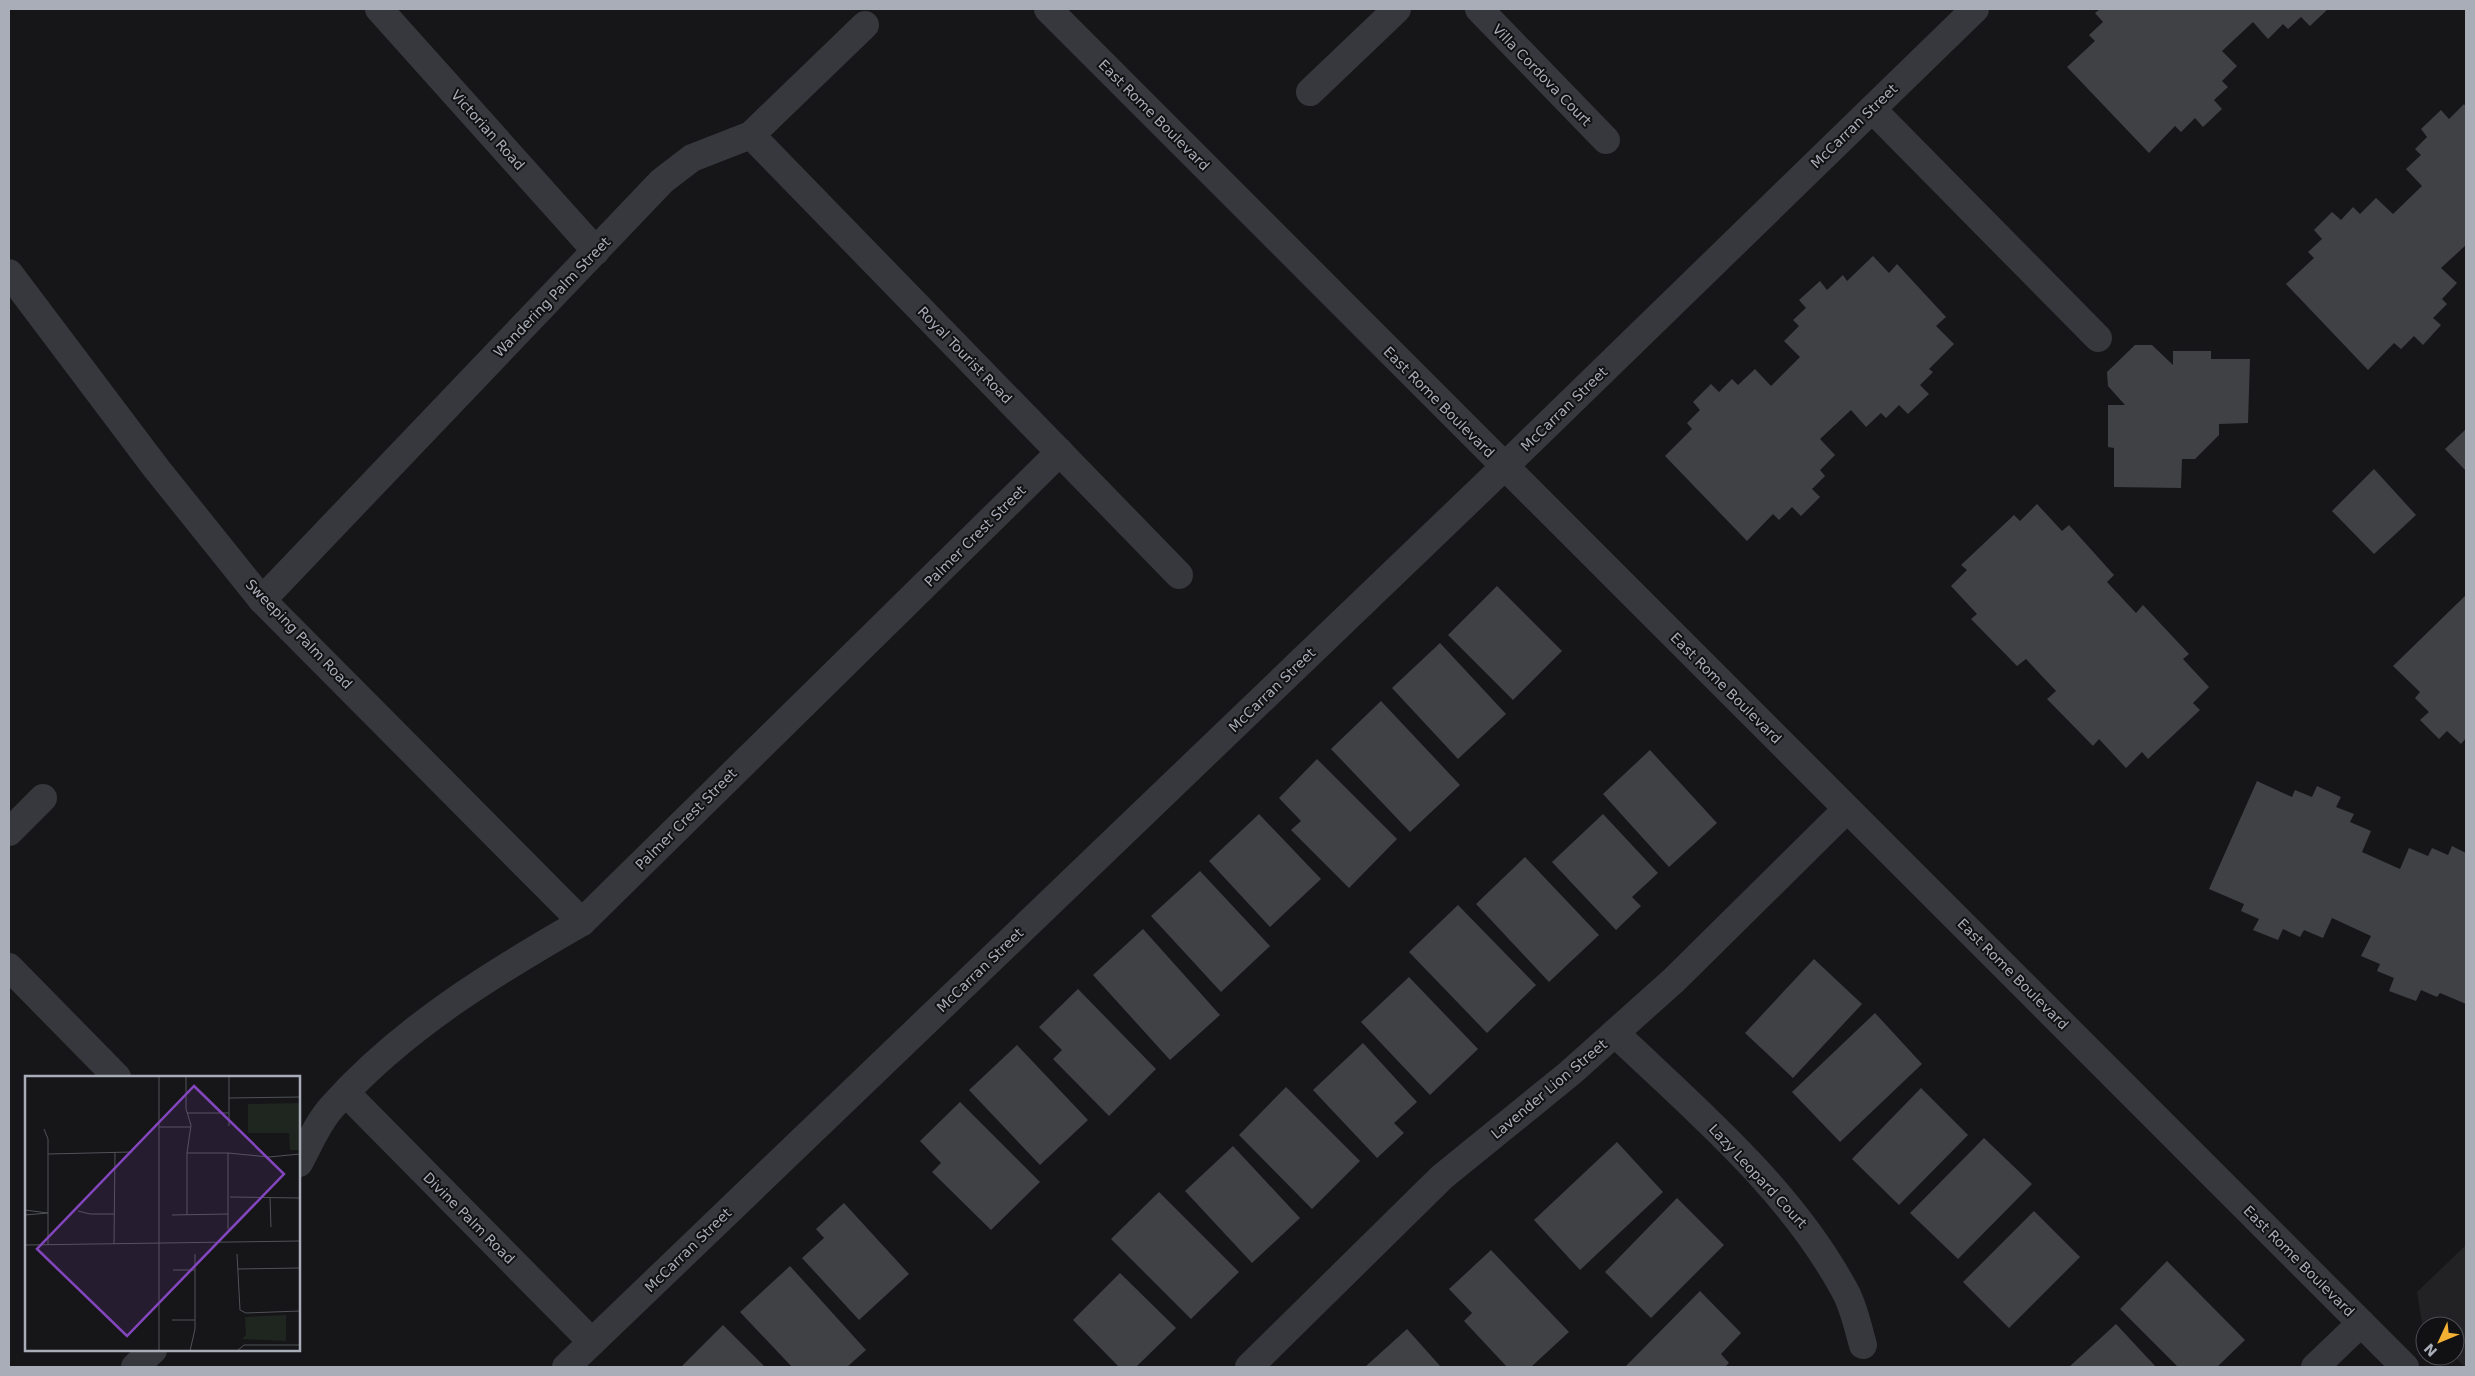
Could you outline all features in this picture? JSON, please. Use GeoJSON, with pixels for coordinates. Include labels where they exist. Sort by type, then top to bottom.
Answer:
{"type":"FeatureCollection","features":[{"type":"Feature","properties":{"kind":"street","name":"Victorian Road"},"geometry":{"type":"LineString","coordinates":[[379,9],[596,251]]}},
{"type":"Feature","properties":{"kind":"street","name":"East Rome Boulevard"},"geometry":{"type":"LineString","coordinates":[[1048,9],[2405,1367]]}},
{"type":"Feature","properties":{"kind":"street"},"geometry":{"type":"LineString","coordinates":[[1310,92],[1398,9]]}},
{"type":"Feature","properties":{"kind":"street","name":"Villa Cordova Court"},"geometry":{"type":"LineString","coordinates":[[1479,9],[1606,140]]}},
{"type":"Feature","properties":{"kind":"street","name":"McCarran Street"},"geometry":{"type":"LineString","coordinates":[[566,1367],[1504,467],[1975,9]]}},
{"type":"Feature","properties":{"kind":"street","name":"Wandering Palm Street"},"geometry":{"type":"LineString","coordinates":[[262,600],[662,181],[692,158],[751,135],[865,25]]}},
{"type":"Feature","properties":{"kind":"street"},"geometry":{"type":"LineString","coordinates":[[1872,109],[2098,338]]}},
{"type":"Feature","properties":{"kind":"street","name":"Royal Tourist Road"},"geometry":{"type":"LineString","coordinates":[[751,135],[1178,575]]}},
{"type":"Feature","properties":{"kind":"street","name":"Sweeping Palm Road"},"geometry":{"type":"LineString","coordinates":[[9,273],[156,468],[262,600],[582,922]]}},
{"type":"Feature","properties":{"kind":"street","name":"Palmer Crest Street"},"geometry":{"type":"LineString","coordinates":[[300,1161],[330,1108],[398,1042],[500,969],[582,922],[1060,452]]}},
{"type":"Feature","properties":{"kind":"street"},"geometry":{"type":"LineString","coordinates":[[9,832],[43,798]]}},
{"type":"Feature","properties":{"kind":"street","name":"Lavender Lion Street"},"geometry":{"type":"LineString","coordinates":[[1249,1367],[1442,1177],[1615,1033],[1674,980],[1847,809]]}},
{"type":"Feature","properties":{"kind":"street"},"geometry":{"type":"LineString","coordinates":[[9,968],[115,1076]]}},
{"type":"Feature","properties":{"kind":"street","name":"Lazy Leopard Court"},"geometry":{"type":"LineString","coordinates":[[1615,1033],[1742,1155],[1804,1224],[1846,1293],[1863,1345]]}},
{"type":"Feature","properties":{"kind":"street","name":"Divine Palm Road"},"geometry":{"type":"LineString","coordinates":[[346,1093],[592,1342]]}},
{"type":"Feature","properties":{"kind":"street"},"geometry":{"type":"LineString","coordinates":[[2315,1367],[2361,1323]]}},
{"type":"Feature","properties":{"kind":"street"},"geometry":{"type":"LineString","coordinates":[[135,1367],[152,1351]]}},
{"type":"Feature","properties":{"kind":"shaded area"},"geometry":{"type":"Polygon","coordinates":[[[2466,1245],[2466,1367],[2464,1366],[2465,1316],[2421,1316],[2417,1292],[2466,1245]]]}},
{"type":"Feature","properties":{"kind":"building"},"geometry":{"type":"Polygon","coordinates":[[[2100,9],[2328,9],[2310,26],[2301,17],[2288,29],[2283,24],[2268,39],[2253,22],[2222,51],[2237,66],[2222,81],[2228,87],[2214,100],[2222,109],[2203,127],[2195,118],[2181,132],[2175,126],[2149,153],[2067,67],[2095,41],[2089,35],[2103,22],[2095,13],[2100,9]]]}},
{"type":"Feature","properties":{"kind":"building"},"geometry":{"type":"Polygon","coordinates":[[[2464,104],[2466,107],[2466,245],[2441,268],[2457,283],[2442,299],[2447,304],[2433,318],[2441,325],[2423,345],[2414,336],[2401,349],[2394,343],[2368,370],[2286,284],[2314,258],[2308,252],[2322,239],[2314,230],[2332,212],[2341,220],[2353,207],[2360,214],[2376,198],[2393,214],[2422,186],[2406,169],[2421,155],[2415,149],[2427,137],[2421,129],[2441,110],[2449,119],[2464,104]]]}},
{"type":"Feature","properties":{"kind":"building"},"geometry":{"type":"Polygon","coordinates":[[[1873,256],[1889,273],[1897,264],[1946,317],[1936,326],[1954,344],[1929,369],[1933,372],[1920,385],[1929,394],[1908,414],[1899,405],[1886,418],[1881,413],[1866,427],[1851,410],[1820,439],[1835,455],[1820,470],[1825,476],[1812,489],[1820,497],[1801,516],[1792,507],[1779,520],[1773,514],[1747,541],[1665,456],[1692,429],[1687,423],[1700,410],[1693,402],[1711,384],[1719,392],[1732,379],[1738,385],[1755,369],[1771,386],[1800,357],[1784,341],[1799,326],[1793,320],[1806,308],[1799,300],[1820,281],[1827,290],[1843,275],[1847,281],[1873,256]]]}},
{"type":"Feature","properties":{"kind":"building"},"geometry":{"type":"Polygon","coordinates":[[[2135,345],[2152,345],[2173,365],[2173,351],[2211,351],[2211,359],[2250,359],[2248,423],[2219,424],[2219,435],[2195,459],[2182,459],[2181,488],[2114,487],[2114,448],[2108,447],[2108,405],[2125,405],[2108,386],[2107,372],[2135,345]]]}},
{"type":"Feature","properties":{"kind":"building"},"geometry":{"type":"Polygon","coordinates":[[[2466,429],[2466,471],[2445,449],[2466,429]]]}},
{"type":"Feature","properties":{"kind":"building"},"geometry":{"type":"Polygon","coordinates":[[[2374,469],[2416,515],[2374,554],[2332,511],[2374,469]]]}},
{"type":"Feature","properties":{"kind":"building"},"geometry":{"type":"Polygon","coordinates":[[[2037,504],[2062,531],[2069,525],[2114,575],[2107,582],[2136,613],[2143,605],[2189,654],[2183,659],[2209,687],[2193,703],[2200,710],[2148,759],[2142,752],[2126,768],[2099,739],[2093,746],[2047,699],[2056,691],[2026,659],[2017,666],[1971,619],[1977,614],[1951,586],[1967,570],[1961,565],[2014,515],[2020,521],[2037,504]]]}},
{"type":"Feature","properties":{"kind":"building"},"geometry":{"type":"Polygon","coordinates":[[[1497,586],[1562,651],[1513,700],[1448,635],[1497,586]]]}},
{"type":"Feature","properties":{"kind":"building"},"geometry":{"type":"Polygon","coordinates":[[[2466,595],[2466,738],[2461,744],[2447,731],[2439,739],[2420,720],[2429,712],[2415,698],[2420,692],[2393,666],[2466,595]]]}},
{"type":"Feature","properties":{"kind":"building"},"geometry":{"type":"Polygon","coordinates":[[[1440,643],[1506,714],[1458,759],[1392,688],[1440,643]]]}},
{"type":"Feature","properties":{"kind":"building"},"geometry":{"type":"Polygon","coordinates":[[[1381,701],[1460,785],[1410,832],[1331,749],[1381,701]]]}},
{"type":"Feature","properties":{"kind":"building"},"geometry":{"type":"Polygon","coordinates":[[[1650,750],[1717,823],[1669,867],[1603,794],[1650,750]]]}},
{"type":"Feature","properties":{"kind":"building"},"geometry":{"type":"Polygon","coordinates":[[[1317,759],[1397,839],[1349,888],[1291,830],[1301,821],[1279,798],[1317,759]]]}},
{"type":"Feature","properties":{"kind":"building"},"geometry":{"type":"Polygon","coordinates":[[[2257,781],[2292,797],[2295,790],[2312,797],[2317,786],[2341,797],[2336,807],[2354,814],[2350,822],[2371,831],[2362,852],[2400,869],[2409,848],[2428,856],[2432,848],[2448,855],[2452,846],[2466,853],[2466,1004],[2440,993],[2437,997],[2421,990],[2416,1001],[2389,991],[2394,978],[2377,971],[2380,964],[2361,956],[2371,936],[2332,918],[2323,938],[2304,930],[2300,937],[2283,929],[2278,940],[2253,930],[2259,919],[2241,911],[2244,904],[2209,889],[2257,781]]]}},
{"type":"Feature","properties":{"kind":"building"},"geometry":{"type":"Polygon","coordinates":[[[1259,814],[1321,879],[1270,927],[1209,861],[1259,814]]]}},
{"type":"Feature","properties":{"kind":"building"},"geometry":{"type":"Polygon","coordinates":[[[1603,814],[1658,873],[1632,897],[1641,906],[1616,930],[1552,862],[1603,814]]]}},
{"type":"Feature","properties":{"kind":"building"},"geometry":{"type":"Polygon","coordinates":[[[1525,857],[1599,935],[1549,982],[1476,904],[1525,857]]]}},
{"type":"Feature","properties":{"kind":"building"},"geometry":{"type":"Polygon","coordinates":[[[1200,871],[1270,946],[1221,992],[1151,916],[1200,871]]]}},
{"type":"Feature","properties":{"kind":"building"},"geometry":{"type":"Polygon","coordinates":[[[1458,905],[1536,985],[1487,1033],[1409,952],[1458,905]]]}},
{"type":"Feature","properties":{"kind":"building"},"geometry":{"type":"Polygon","coordinates":[[[1143,929],[1220,1015],[1170,1060],[1093,975],[1143,929]]]}},
{"type":"Feature","properties":{"kind":"building"},"geometry":{"type":"Polygon","coordinates":[[[1814,959],[1862,1004],[1793,1078],[1745,1033],[1814,959]]]}},
{"type":"Feature","properties":{"kind":"building"},"geometry":{"type":"Polygon","coordinates":[[[1409,977],[1478,1049],[1430,1095],[1361,1022],[1409,977]]]}},
{"type":"Feature","properties":{"kind":"building"},"geometry":{"type":"Polygon","coordinates":[[[1078,989],[1156,1069],[1109,1116],[1053,1059],[1062,1050],[1039,1027],[1078,989]]]}},
{"type":"Feature","properties":{"kind":"building"},"geometry":{"type":"Polygon","coordinates":[[[1875,1013],[1922,1064],[1840,1142],[1792,1092],[1875,1013]]]}},
{"type":"Feature","properties":{"kind":"building"},"geometry":{"type":"Polygon","coordinates":[[[1363,1043],[1417,1102],[1394,1123],[1404,1133],[1377,1158],[1313,1090],[1363,1043]]]}},
{"type":"Feature","properties":{"kind":"building"},"geometry":{"type":"Polygon","coordinates":[[[1017,1045],[1088,1120],[1040,1165],[969,1090],[1017,1045]]]}},
{"type":"Feature","properties":{"kind":"building"},"geometry":{"type":"Polygon","coordinates":[[[1286,1087],[1360,1161],[1312,1209],[1239,1135],[1286,1087]]]}},
{"type":"Feature","properties":{"kind":"building"},"geometry":{"type":"Polygon","coordinates":[[[1921,1088],[1968,1135],[1899,1205],[1852,1159],[1921,1088]]]}},
{"type":"Feature","properties":{"kind":"building"},"geometry":{"type":"Polygon","coordinates":[[[960,1102],[1040,1182],[991,1230],[932,1172],[941,1163],[920,1141],[960,1102]]]}},
{"type":"Feature","properties":{"kind":"building"},"geometry":{"type":"Polygon","coordinates":[[[1984,1138],[2032,1184],[1958,1259],[1910,1213],[1984,1138]]]}},
{"type":"Feature","properties":{"kind":"building"},"geometry":{"type":"Polygon","coordinates":[[[1617,1142],[1663,1192],[1580,1270],[1534,1220],[1617,1142]]]}},
{"type":"Feature","properties":{"kind":"building"},"geometry":{"type":"Polygon","coordinates":[[[1233,1146],[1300,1218],[1252,1263],[1185,1191],[1233,1146]]]}},
{"type":"Feature","properties":{"kind":"building"},"geometry":{"type":"Polygon","coordinates":[[[1159,1192],[1239,1272],[1191,1319],[1111,1239],[1159,1192]]]}},
{"type":"Feature","properties":{"kind":"building"},"geometry":{"type":"Polygon","coordinates":[[[1677,1198],[1724,1245],[1651,1318],[1605,1272],[1677,1198]]]}},
{"type":"Feature","properties":{"kind":"building"},"geometry":{"type":"Polygon","coordinates":[[[844,1203],[909,1274],[859,1320],[802,1258],[824,1238],[816,1229],[844,1203]]]}},
{"type":"Feature","properties":{"kind":"building"},"geometry":{"type":"Polygon","coordinates":[[[2034,1211],[2080,1257],[2009,1328],[1963,1282],[2034,1211]]]}},
{"type":"Feature","properties":{"kind":"building"},"geometry":{"type":"Polygon","coordinates":[[[1491,1250],[1569,1332],[1531,1367],[1507,1367],[1464,1321],[1472,1313],[1449,1289],[1491,1250]]]}},
{"type":"Feature","properties":{"kind":"building"},"geometry":{"type":"Polygon","coordinates":[[[2167,1261],[2245,1340],[2217,1367],[2178,1367],[2120,1309],[2167,1261]]]}},
{"type":"Feature","properties":{"kind":"building"},"geometry":{"type":"Polygon","coordinates":[[[790,1266],[866,1350],[847,1367],[792,1367],[740,1312],[790,1266]]]}},
{"type":"Feature","properties":{"kind":"building"},"geometry":{"type":"Polygon","coordinates":[[[1120,1273],[1176,1328],[1136,1367],[1119,1367],[1073,1320],[1120,1273]]]}},
{"type":"Feature","properties":{"kind":"building"},"geometry":{"type":"Polygon","coordinates":[[[1700,1291],[1741,1333],[1721,1354],[1729,1363],[1725,1367],[1625,1367],[1700,1291]]]}},
{"type":"Feature","properties":{"kind":"building"},"geometry":{"type":"Polygon","coordinates":[[[2116,1324],[2156,1367],[2069,1367],[2116,1324]]]}},
{"type":"Feature","properties":{"kind":"building"},"geometry":{"type":"Polygon","coordinates":[[[723,1325],[765,1367],[681,1367],[723,1325]]]}},
{"type":"Feature","properties":{"kind":"building"},"geometry":{"type":"Polygon","coordinates":[[[1407,1329],[1441,1367],[1365,1367],[1407,1329]]]}}]}
